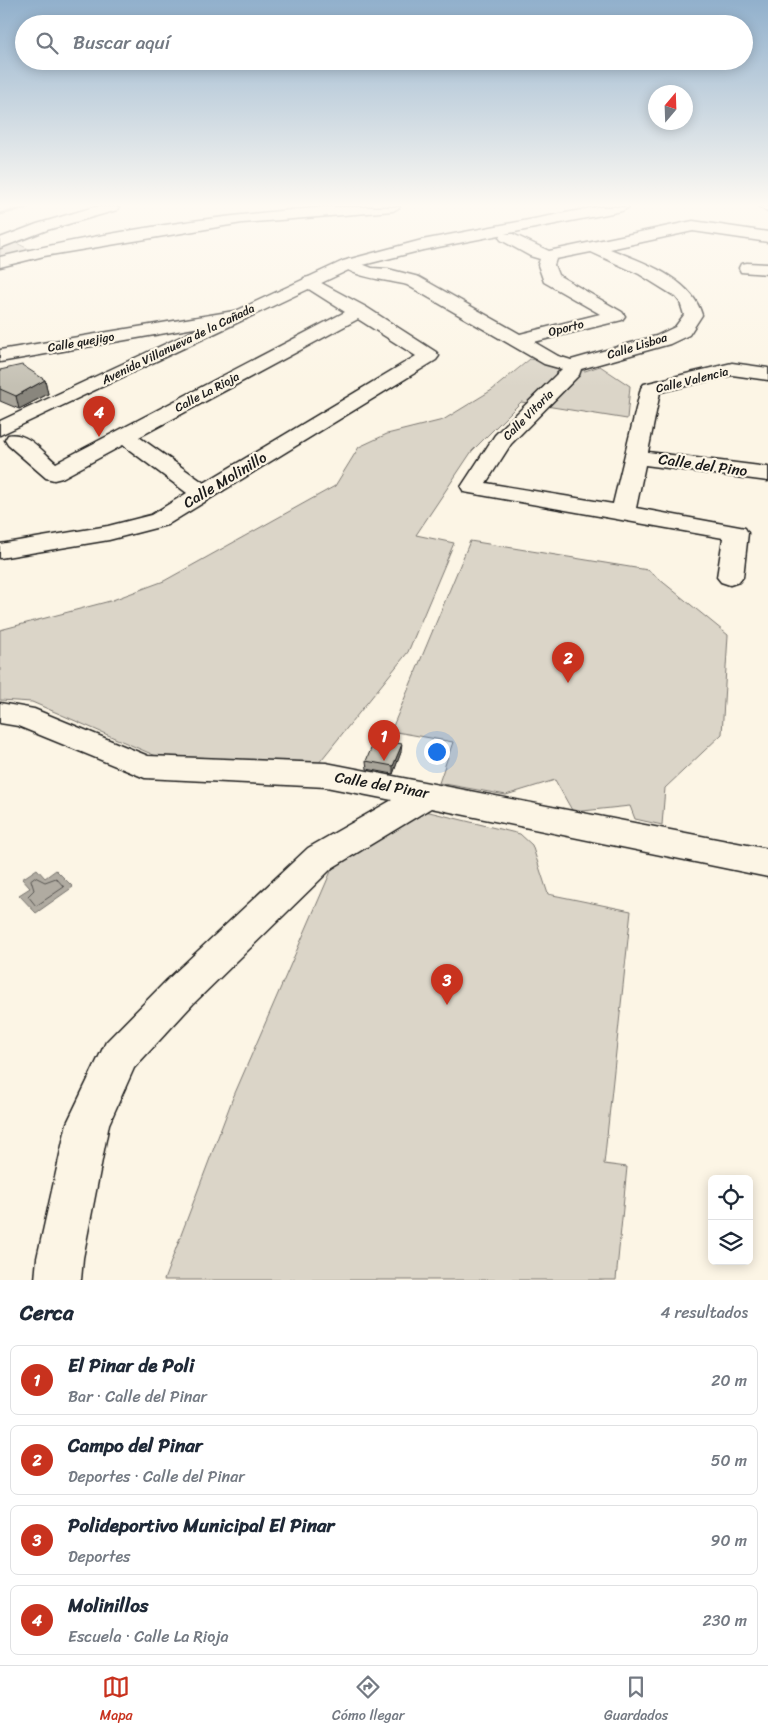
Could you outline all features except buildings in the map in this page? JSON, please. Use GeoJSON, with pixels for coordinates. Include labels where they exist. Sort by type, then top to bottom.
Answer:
{"type":"FeatureCollection","features":[{"type":"Feature","properties":{"kind":"street","name":"Avenida Villanueva de la Cañada"},"geometry":{"type":"LineString","coordinates":[[7,428],[342,267]]}},
{"type":"Feature","properties":{"kind":"street"},"geometry":{"type":"LineString","coordinates":[[355,267],[370,273]]}},
{"type":"Feature","properties":{"kind":"street","name":"Oporto"},"geometry":{"type":"LineString","coordinates":[[516,341],[616,316],[550,278],[547,267]]}},
{"type":"Feature","properties":{"kind":"street","name":"Calle Lisboa"},"geometry":{"type":"LineString","coordinates":[[571,366],[663,340],[682,330],[693,315],[687,299],[639,267]]}},
{"type":"Feature","properties":{"kind":"street"},"geometry":{"type":"LineString","coordinates":[[746,268],[768,269]]}},
{"type":"Feature","properties":{"kind":"street"},"geometry":{"type":"LineString","coordinates":[[332,271],[388,274],[414,281],[551,360],[571,366]]}},
{"type":"Feature","properties":{"kind":"street"},"geometry":{"type":"LineString","coordinates":[[310,282],[360,311]]}},
{"type":"Feature","properties":{"kind":"street","name":"Calle Molinillo"},"geometry":{"type":"LineString","coordinates":[[0,551],[109,534],[159,520],[429,356],[360,311]]}},
{"type":"Feature","properties":{"kind":"street","name":"Calle La Rioja"},"geometry":{"type":"LineString","coordinates":[[7,428],[54,473],[360,311]]}},
{"type":"Feature","properties":{"kind":"street","name":"Calle quejigo"},"geometry":{"type":"LineString","coordinates":[[0,356],[240,315]]}},
{"type":"Feature","properties":{"kind":"street"},"geometry":{"type":"LineString","coordinates":[[163,328],[180,335],[184,342]]}},
{"type":"Feature","properties":{"kind":"street","name":"Calle Vitoria"},"geometry":{"type":"LineString","coordinates":[[571,366],[572,371],[503,440],[472,487],[736,533],[730,577]]}},
{"type":"Feature","properties":{"kind":"street","name":"Calle Valencia"},"geometry":{"type":"LineString","coordinates":[[623,513],[651,388],[732,369],[768,374]]}},
{"type":"Feature","properties":{"kind":"street"},"geometry":{"type":"LineString","coordinates":[[124,436],[204,494]]}},
{"type":"Feature","properties":{"kind":"street","name":"Calle del Pino"},"geometry":{"type":"LineString","coordinates":[[637,457],[768,474]]}},
{"type":"Feature","properties":{"kind":"street","name":"Calle del Pinar"},"geometry":{"type":"LineString","coordinates":[[0,714],[23,716],[144,767],[246,773],[326,775],[768,863]]}},
{"type":"Feature","properties":{"kind":"street"},"geometry":{"type":"LineString","coordinates":[[58,1280],[60,1258],[88,1123],[120,1055],[180,992],[320,858],[429,794]]}},
{"type":"Feature","properties":{"kind":"shaded area"},"geometry":{"type":"Polygon","coordinates":[[[530,359],[585,371],[600,366],[630,386],[627,419],[521,402],[472,451],[416,535],[454,543],[408,652],[318,764],[156,756],[32,702],[0,700],[0,630],[110,601],[164,581],[335,486],[359,447],[387,434],[443,420],[492,390],[530,359]]]}},
{"type":"Feature","properties":{"kind":"shaded area"},"geometry":{"type":"Polygon","coordinates":[[[470,541],[648,570],[728,635],[722,734],[665,788],[662,825],[635,819],[630,806],[573,812],[555,780],[506,795],[439,783],[453,742],[391,731],[470,541]]]}},
{"type":"Feature","properties":{"kind":"shaded area"},"geometry":{"type":"Polygon","coordinates":[[[421,810],[520,834],[532,845],[548,894],[631,911],[604,1164],[627,1167],[616,1280],[164,1280],[232,1100],[335,862],[421,810]]]}},
{"type":"Feature","properties":{"kind":"water"},"geometry":{"type":"Polygon","coordinates":[[[37,869],[45,878],[56,870],[73,887],[36,913],[19,895],[30,888],[22,879],[37,869]]]}},
{"type":"Feature","properties":{"kind":"place","name":"Molinillos"},"geometry":{"type":"Point","coordinates":[99,437]}},
{"type":"Feature","properties":{"kind":"place","name":"Campo del Pinar"},"geometry":{"type":"Point","coordinates":[568,683]}},
{"type":"Feature","properties":{"kind":"place","name":"El Pinar de Poli"},"geometry":{"type":"Point","coordinates":[384,761]}},
{"type":"Feature","properties":{"kind":"place","name":"Polideportivo Municipal El Pinar"},"geometry":{"type":"Point","coordinates":[447,1005]}}]}
